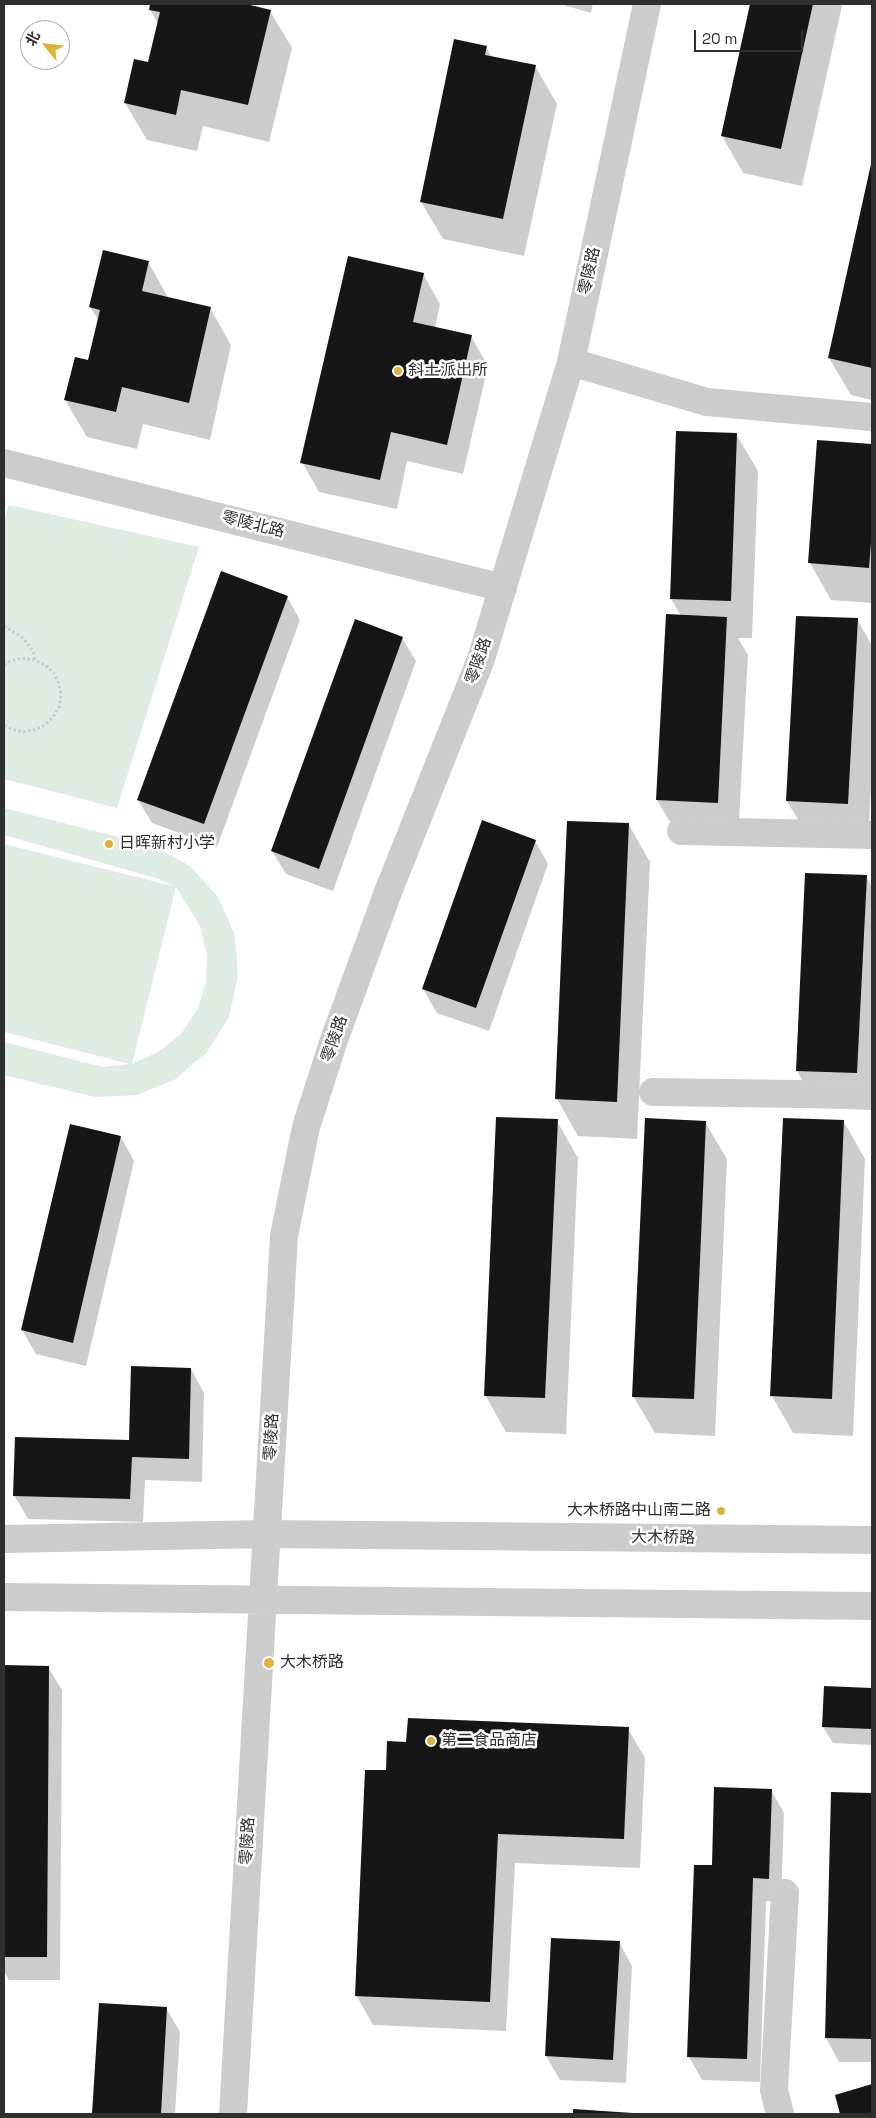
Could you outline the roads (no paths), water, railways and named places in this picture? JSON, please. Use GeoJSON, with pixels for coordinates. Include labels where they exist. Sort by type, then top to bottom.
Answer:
{"type":"FeatureCollection","features":[{"type":"Feature","properties":{"kind":"street","name":"零陵路"},"geometry":{"type":"LineString","coordinates":[[233,2114],[284,1236],[306,1127],[334,1040],[388,892],[481,659],[571,362],[644,4]]}},
{"type":"Feature","properties":{"kind":"street"},"geometry":{"type":"LineString","coordinates":[[571,362],[707,402],[872,417]]}},
{"type":"Feature","properties":{"kind":"street","name":"零陵北路"},"geometry":{"type":"LineString","coordinates":[[4,463],[503,588]]}},
{"type":"Feature","properties":{"kind":"street"},"geometry":{"type":"LineString","coordinates":[[680,831],[872,835]]}},
{"type":"Feature","properties":{"kind":"street"},"geometry":{"type":"LineString","coordinates":[[653,1092],[872,1095]]}},
{"type":"Feature","properties":{"kind":"street","name":"大木桥路"},"geometry":{"type":"LineString","coordinates":[[4,1539],[266,1534],[872,1540]]}},
{"type":"Feature","properties":{"kind":"street"},"geometry":{"type":"LineString","coordinates":[[4,1597],[872,1606]]}},
{"type":"Feature","properties":{"kind":"street"},"geometry":{"type":"LineString","coordinates":[[780,2114],[774,2090],[785,1894]]}},
{"type":"Feature","properties":{"kind":"place","name":"斜土派出所"},"geometry":{"type":"Point","coordinates":[398,371]}},
{"type":"Feature","properties":{"kind":"place","name":"日晖新村小学"},"geometry":{"type":"Point","coordinates":[109,844]}},
{"type":"Feature","properties":{"kind":"place","name":"大木桥路中山南二路"},"geometry":{"type":"Point","coordinates":[721,1511]}},
{"type":"Feature","properties":{"kind":"place","name":"大木桥路"},"geometry":{"type":"Point","coordinates":[269,1663]}},
{"type":"Feature","properties":{"kind":"place","name":"第二食品商店"},"geometry":{"type":"Point","coordinates":[431,1741]}}]}
